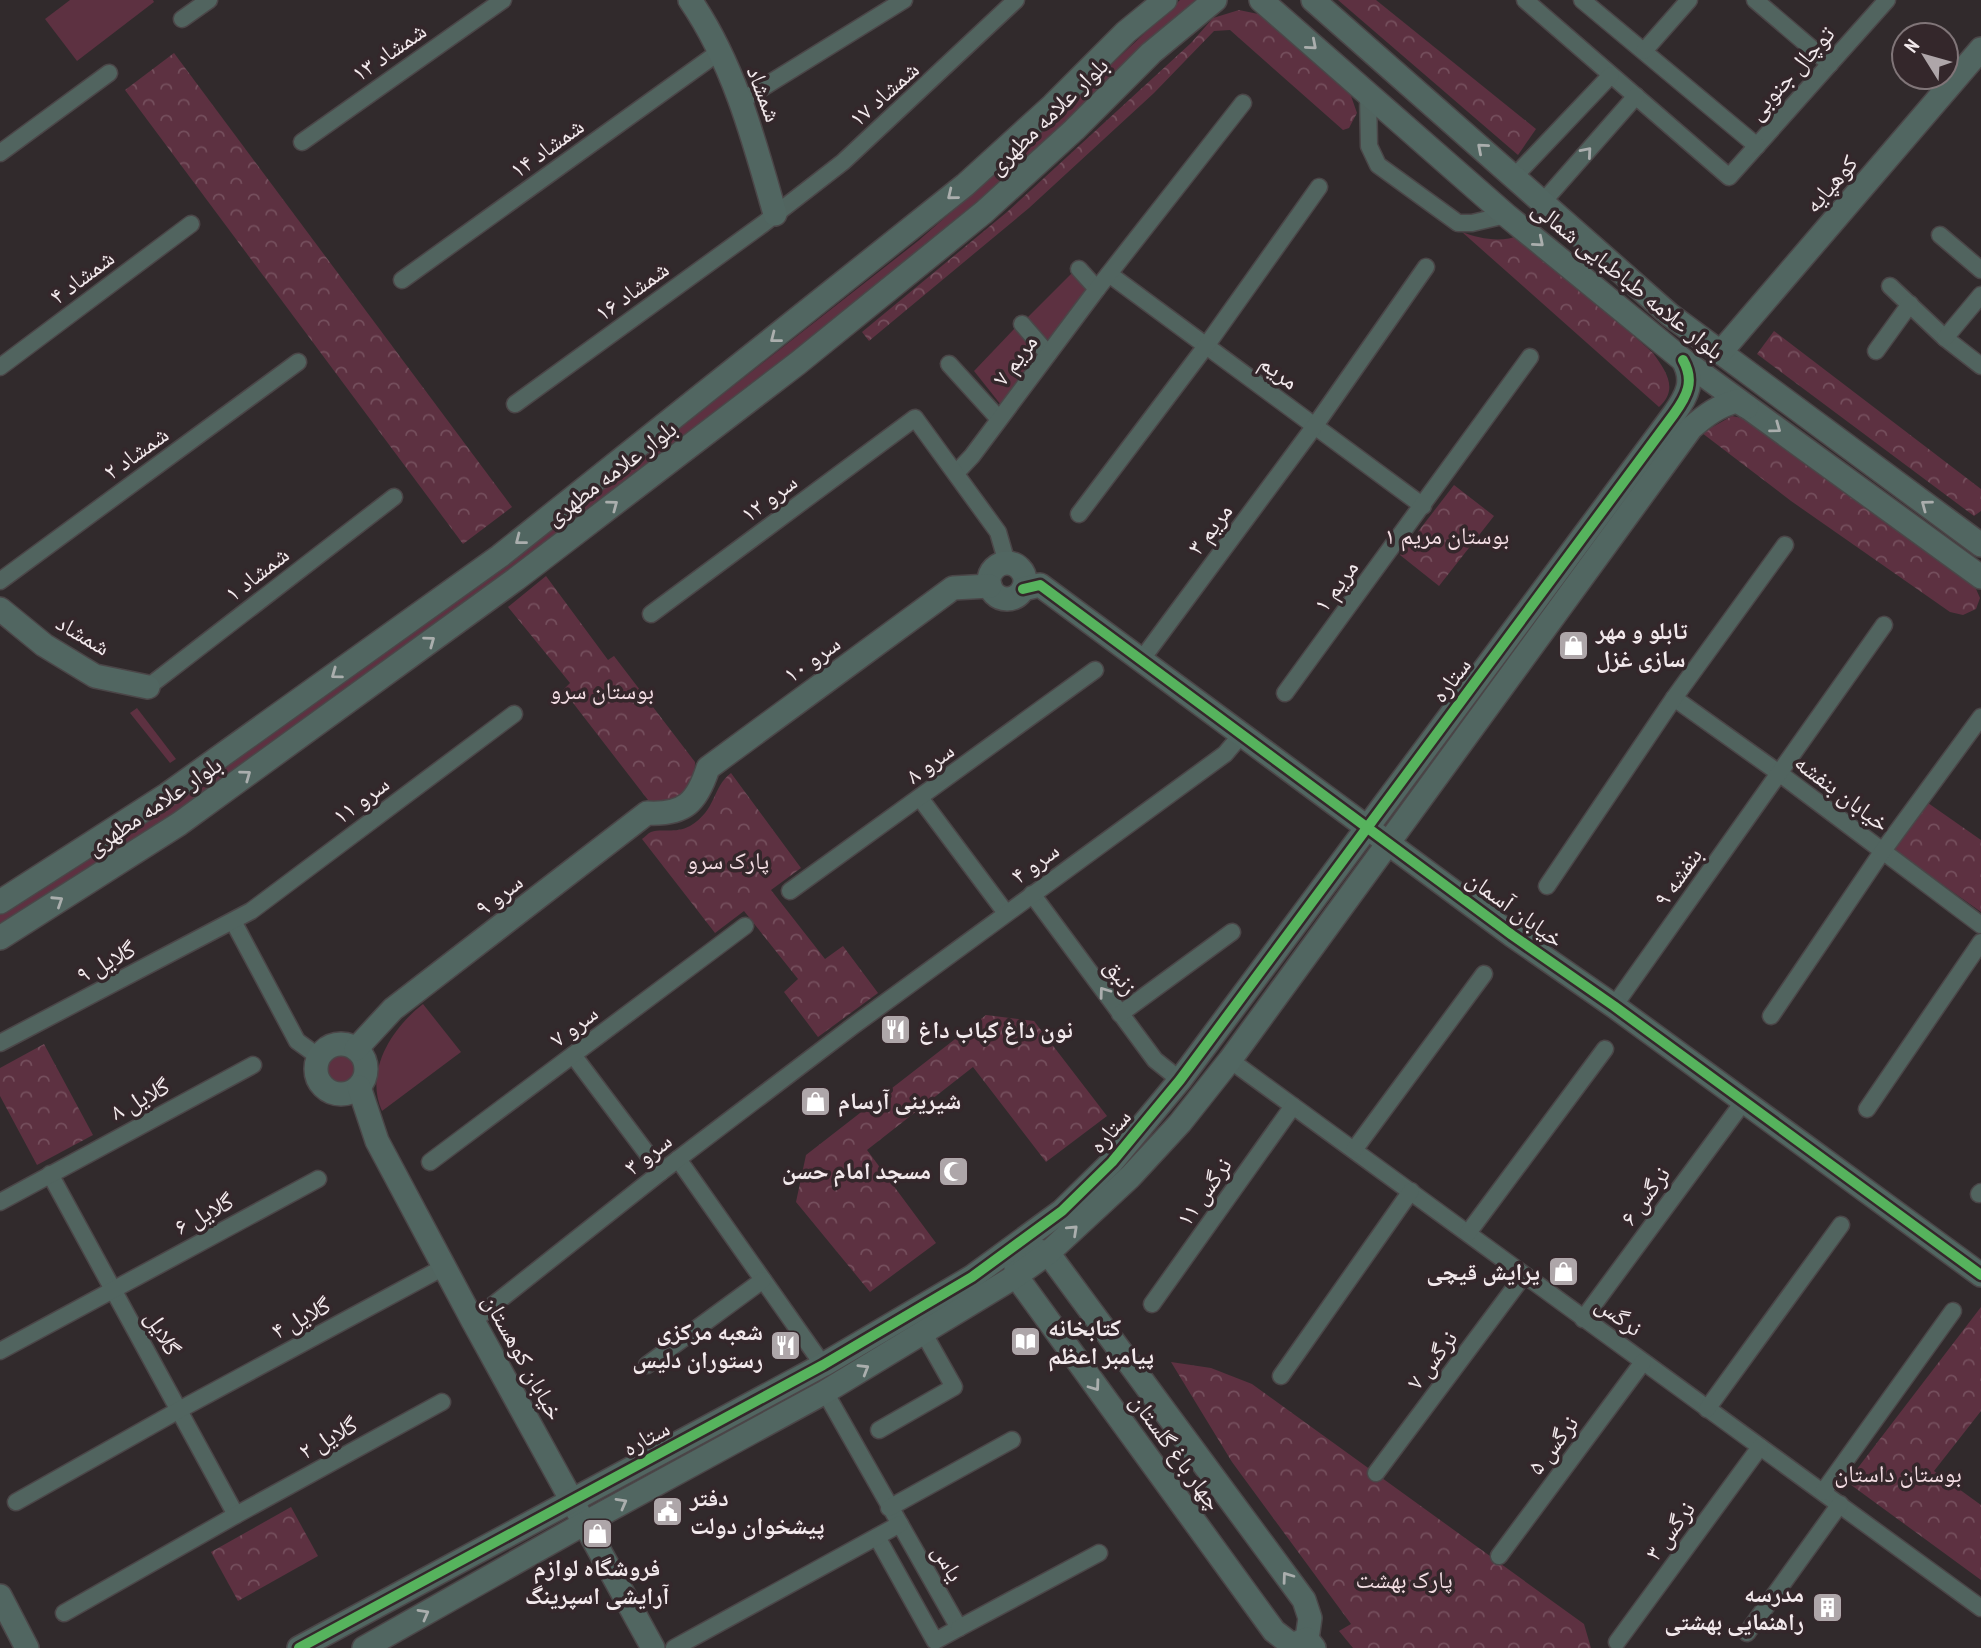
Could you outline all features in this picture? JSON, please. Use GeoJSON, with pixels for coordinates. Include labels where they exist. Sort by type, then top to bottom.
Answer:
{"type":"FeatureCollection","features":[{"type":"Feature","properties":{"kind":"street"},"geometry":{"type":"LineString","coordinates":[[182,19],[209,0]]}},
{"type":"Feature","properties":{"kind":"street","name":"شمشاد ۱۳"},"geometry":{"type":"LineString","coordinates":[[302,142],[503,0]]}},
{"type":"Feature","properties":{"kind":"street","name":"شمشاد"},"geometry":{"type":"LineString","coordinates":[[690,0],[705,23],[741,102],[775,214]]}},
{"type":"Feature","properties":{"kind":"street"},"geometry":{"type":"LineString","coordinates":[[741,102],[904,0]]}},
{"type":"Feature","properties":{"kind":"street","name":"شمشاد ۱۷"},"geometry":{"type":"LineString","coordinates":[[775,214],[843,162],[1016,0]]}},
{"type":"Feature","properties":{"kind":"street","name":"بلوار علامه مطهری"},"geometry":{"type":"LineString","coordinates":[[0,902],[165,796],[500,556],[965,185],[1053,105],[1126,32],[1165,0]]}},
{"type":"Feature","properties":{"kind":"street","name":"بلوار علامه مطهری"},"geometry":{"type":"LineString","coordinates":[[0,938],[179,824],[516,579],[798,363],[984,212],[1074,130],[1151,53],[1215,0]]}},
{"type":"Feature","properties":{"kind":"street","name":"بلوار علامه طباطبایی شمالی"},"geometry":{"type":"LineString","coordinates":[[1261,0],[1506,215],[1683,360],[1981,576]]}},
{"type":"Feature","properties":{"kind":"street","name":"بلوار علامه طباطبایی شمالی"},"geometry":{"type":"LineString","coordinates":[[1313,0],[1670,315],[1980,543]]}},
{"type":"Feature","properties":{"kind":"street"},"geometry":{"type":"LineString","coordinates":[[1525,0],[1636,96],[1542,203]]}},
{"type":"Feature","properties":{"kind":"street"},"geometry":{"type":"LineString","coordinates":[[1582,0],[1756,146]]}},
{"type":"Feature","properties":{"kind":"street"},"geometry":{"type":"LineString","coordinates":[[1644,51],[1689,0]]}},
{"type":"Feature","properties":{"kind":"street"},"geometry":{"type":"LineString","coordinates":[[1755,0],[1829,64]]}},
{"type":"Feature","properties":{"kind":"street","name":"توچال جنوبی"},"geometry":{"type":"LineString","coordinates":[[1636,96],[1729,177],[1887,0]]}},
{"type":"Feature","properties":{"kind":"street","name":"کوهپایه"},"geometry":{"type":"LineString","coordinates":[[1720,353],[1981,49]]}},
{"type":"Feature","properties":{"kind":"street","name":"شمشاد ۱۴"},"geometry":{"type":"LineString","coordinates":[[402,281],[719,52]]}},
{"type":"Feature","properties":{"kind":"street"},"geometry":{"type":"LineString","coordinates":[[0,153],[109,73]]}},
{"type":"Feature","properties":{"kind":"street"},"geometry":{"type":"LineString","coordinates":[[1514,177],[1611,75]]}},
{"type":"Feature","properties":{"kind":"street"},"geometry":{"type":"LineString","coordinates":[[1368,94],[1369,146],[1378,165],[1458,223],[1472,223],[1506,215]]}},
{"type":"Feature","properties":{"kind":"street","name":"مریم ۷"},"geometry":{"type":"LineString","coordinates":[[956,473],[1243,103]]}},
{"type":"Feature","properties":{"kind":"street"},"geometry":{"type":"LineString","coordinates":[[1079,514],[1206,346],[1319,187]]}},
{"type":"Feature","properties":{"kind":"street","name":"شمشاد ۱۶"},"geometry":{"type":"LineString","coordinates":[[515,404],[775,214]]}},
{"type":"Feature","properties":{"kind":"street","name":"شمشاد ۴"},"geometry":{"type":"LineString","coordinates":[[0,367],[191,224]]}},
{"type":"Feature","properties":{"kind":"street"},"geometry":{"type":"LineString","coordinates":[[1940,235],[1981,270]]}},
{"type":"Feature","properties":{"kind":"street","name":"مریم ۳"},"geometry":{"type":"LineString","coordinates":[[1142,659],[1314,427],[1426,267]]}},
{"type":"Feature","properties":{"kind":"street"},"geometry":{"type":"LineString","coordinates":[[1079,269],[1097,289]]}},
{"type":"Feature","properties":{"kind":"street","name":"مریم"},"geometry":{"type":"LineString","coordinates":[[1109,274],[1423,506]]}},
{"type":"Feature","properties":{"kind":"street"},"geometry":{"type":"LineString","coordinates":[[1890,286],[1945,338],[1981,366]]}},
{"type":"Feature","properties":{"kind":"street"},"geometry":{"type":"LineString","coordinates":[[1945,338],[1981,295]]}},
{"type":"Feature","properties":{"kind":"street"},"geometry":{"type":"LineString","coordinates":[[1876,351],[1910,304]]}},
{"type":"Feature","properties":{"kind":"street"},"geometry":{"type":"LineString","coordinates":[[1022,324],[1048,354]]}},
{"type":"Feature","properties":{"kind":"street","name":"مریم ۱"},"geometry":{"type":"LineString","coordinates":[[1285,693],[1530,357]]}},
{"type":"Feature","properties":{"kind":"street","name":"ستاره"},"geometry":{"type":"LineString","coordinates":[[364,1648],[825,1392],[1016,1276],[1048,1253],[1130,1177],[1180,1124],[1230,1060],[1390,842],[1683,421],[1690,371],[1683,360]]}},
{"type":"Feature","properties":{"kind":"street","name":"شمشاد ۲"},"geometry":{"type":"LineString","coordinates":[[0,581],[298,362]]}},
{"type":"Feature","properties":{"kind":"street"},"geometry":{"type":"LineString","coordinates":[[949,364],[999,419]]}},
{"type":"Feature","properties":{"kind":"street","name":"ستاره"},"geometry":{"type":"LineString","coordinates":[[299,1648],[823,1365],[972,1277],[1062,1211],[1112,1162],[1180,1080],[1368,827],[1683,421],[1737,401],[1747,407]]}},
{"type":"Feature","properties":{"kind":"street","name":"سرو ۱۲"},"geometry":{"type":"LineString","coordinates":[[651,614],[915,418],[956,473]]}},
{"type":"Feature","properties":{"kind":"street"},"geometry":{"type":"LineString","coordinates":[[956,473],[998,533],[1007,563]]}},
{"type":"Feature","properties":{"kind":"street","name":"شمشاد ۱"},"geometry":{"type":"LineString","coordinates":[[148,687],[394,497]]}},
{"type":"Feature","properties":{"kind":"street"},"geometry":{"type":"LineString","coordinates":[[1980,543],[1981,576]]}},
{"type":"Feature","properties":{"kind":"street"},"geometry":{"type":"LineString","coordinates":[[1547,886],[1674,698],[1785,545]]}},
{"type":"Feature","properties":{"kind":"street"},"geometry":{"type":"LineString","coordinates":[[1007,563],[1023,571],[1025,583],[1023,589],[1014,597],[1003,598],[997,596],[990,586],[992,570],[1007,563]]}},
{"type":"Feature","properties":{"kind":"street","name":"خیابان آسمان"},"geometry":{"type":"LineString","coordinates":[[1023,589],[1040,585],[1512,935],[1614,1006],[1981,1275]]}},
{"type":"Feature","properties":{"kind":"street","name":"سرو ۱۰"},"geometry":{"type":"LineString","coordinates":[[686,806],[701,791],[708,768],[953,588],[990,586]]}},
{"type":"Feature","properties":{"kind":"street","name":"شمشاد"},"geometry":{"type":"LineString","coordinates":[[4,620],[95,676],[148,687]]}},
{"type":"Feature","properties":{"kind":"street","name":"بنفشه ۹"},"geometry":{"type":"LineString","coordinates":[[1614,1006],[1884,625]]}},
{"type":"Feature","properties":{"kind":"street","name":"سرو ۸"},"geometry":{"type":"LineString","coordinates":[[790,891],[1095,670]]}},
{"type":"Feature","properties":{"kind":"street","name":"خیابان بنفشه"},"geometry":{"type":"LineString","coordinates":[[1674,698],[1981,925]]}},
{"type":"Feature","properties":{"kind":"street","name":"سرو ۱۱"},"geometry":{"type":"LineString","coordinates":[[233,921],[251,911],[514,714]]}},
{"type":"Feature","properties":{"kind":"street"},"geometry":{"type":"LineString","coordinates":[[1772,1016],[1882,852],[1981,717]]}},
{"type":"Feature","properties":{"kind":"street","name":"سرو ۴"},"geometry":{"type":"LineString","coordinates":[[853,1026],[1225,754],[1242,734]]}},
{"type":"Feature","properties":{"kind":"street"},"geometry":{"type":"LineString","coordinates":[[920,798],[1006,913]]}},
{"type":"Feature","properties":{"kind":"street","name":"سرو ۹"},"geometry":{"type":"LineString","coordinates":[[356,1049],[393,1009],[647,813],[664,814],[686,806]]}},
{"type":"Feature","properties":{"kind":"street","name":"زنبق"},"geometry":{"type":"LineString","coordinates":[[1031,894],[1155,1060],[1180,1080]]}},
{"type":"Feature","properties":{"kind":"street"},"geometry":{"type":"LineString","coordinates":[[233,921],[297,1041],[319,1057]]}},
{"type":"Feature","properties":{"kind":"street","name":"گلایل ۹"},"geometry":{"type":"LineString","coordinates":[[0,1043],[233,921]]}},
{"type":"Feature","properties":{"kind":"street","name":"سرو ۷"},"geometry":{"type":"LineString","coordinates":[[430,1163],[745,926]]}},
{"type":"Feature","properties":{"kind":"street"},"geometry":{"type":"LineString","coordinates":[[1120,1014],[1232,932]]}},
{"type":"Feature","properties":{"kind":"street"},"geometry":{"type":"LineString","coordinates":[[1867,1109],[1981,942]]}},
{"type":"Feature","properties":{"kind":"street"},"geometry":{"type":"LineString","coordinates":[[1354,1150],[1484,974]]}},
{"type":"Feature","properties":{"kind":"street","name":"سرو ۳"},"geometry":{"type":"LineString","coordinates":[[473,1321],[661,1172],[853,1026]]}},
{"type":"Feature","properties":{"kind":"street"},"geometry":{"type":"LineString","coordinates":[[340,1044],[356,1049],[362,1055],[366,1071],[359,1087],[345,1094],[337,1094],[322,1087],[316,1072],[319,1057],[324,1050],[340,1044]]}},
{"type":"Feature","properties":{"kind":"street"},"geometry":{"type":"LineString","coordinates":[[1468,1233],[1605,1049]]}},
{"type":"Feature","properties":{"kind":"street"},"geometry":{"type":"LineString","coordinates":[[573,1055],[661,1172]]}},
{"type":"Feature","properties":{"kind":"street","name":"نرگس"},"geometry":{"type":"LineString","coordinates":[[1230,1060],[1981,1608]]}},
{"type":"Feature","properties":{"kind":"street","name":"گلایل ۸"},"geometry":{"type":"LineString","coordinates":[[0,1202],[253,1065]]}},
{"type":"Feature","properties":{"kind":"street","name":"خیابان کوهستان"},"geometry":{"type":"LineString","coordinates":[[359,1087],[377,1141],[653,1648]]}},
{"type":"Feature","properties":{"kind":"street","name":"نرگس ۶"},"geometry":{"type":"LineString","coordinates":[[1583,1319],[1744,1101]]}},
{"type":"Feature","properties":{"kind":"street","name":"نرگس ۱۱"},"geometry":{"type":"LineString","coordinates":[[1152,1304],[1293,1106]]}},
{"type":"Feature","properties":{"kind":"street"},"geometry":{"type":"LineString","coordinates":[[678,1159],[823,1365]]}},
{"type":"Feature","properties":{"kind":"street","name":"گلایل"},"geometry":{"type":"LineString","coordinates":[[50,1174],[236,1515]]}},
{"type":"Feature","properties":{"kind":"street","name":"گلایل ۶"},"geometry":{"type":"LineString","coordinates":[[0,1351],[317,1179]]}},
{"type":"Feature","properties":{"kind":"street"},"geometry":{"type":"LineString","coordinates":[[1281,1376],[1411,1191]]}},
{"type":"Feature","properties":{"kind":"street"},"geometry":{"type":"LineString","coordinates":[[1707,1409],[1841,1225]]}},
{"type":"Feature","properties":{"kind":"street"},"geometry":{"type":"LineString","coordinates":[[1016,1276],[1016,1245],[1048,1253]]}},
{"type":"Feature","properties":{"kind":"street","name":"چهار باغ گلستان"},"geometry":{"type":"LineString","coordinates":[[1016,1276],[1274,1631],[1304,1644],[1310,1618],[1304,1600],[1048,1253]]}},
{"type":"Feature","properties":{"kind":"street","name":"گلایل ۴"},"geometry":{"type":"LineString","coordinates":[[16,1502],[179,1409],[444,1267]]}},
{"type":"Feature","properties":{"kind":"street","name":"نرگس ۷"},"geometry":{"type":"LineString","coordinates":[[1376,1473],[1524,1275]]}},
{"type":"Feature","properties":{"kind":"street"},"geometry":{"type":"LineString","coordinates":[[647,1365],[764,1280]]}},
{"type":"Feature","properties":{"kind":"street"},"geometry":{"type":"LineString","coordinates":[[1823,1492],[1953,1311]]}},
{"type":"Feature","properties":{"kind":"street"},"geometry":{"type":"LineString","coordinates":[[879,1430],[954,1387],[923,1332]]}},
{"type":"Feature","properties":{"kind":"street","name":"نرگس ۵"},"geometry":{"type":"LineString","coordinates":[[1499,1556],[1643,1362]]}},
{"type":"Feature","properties":{"kind":"street","name":"یاس"},"geometry":{"type":"LineString","coordinates":[[825,1392],[959,1628],[935,1641],[877,1537]]}},
{"type":"Feature","properties":{"kind":"street","name":"گلایل ۲"},"geometry":{"type":"LineString","coordinates":[[65,1613],[442,1402]]}},
{"type":"Feature","properties":{"kind":"street"},"geometry":{"type":"LineString","coordinates":[[889,1508],[1012,1440]]}},
{"type":"Feature","properties":{"kind":"street","name":"نرگس ۳"},"geometry":{"type":"LineString","coordinates":[[1617,1642],[1760,1447]]}},
{"type":"Feature","properties":{"kind":"street"},"geometry":{"type":"LineString","coordinates":[[1747,1633],[1840,1504]]}},
{"type":"Feature","properties":{"kind":"street"},"geometry":{"type":"LineString","coordinates":[[674,1648],[900,1524]]}},
{"type":"Feature","properties":{"kind":"street"},"geometry":{"type":"LineString","coordinates":[[959,1628],[1100,1553]]}},
{"type":"Feature","properties":{"kind":"street"},"geometry":{"type":"LineString","coordinates":[[0,1596],[27,1648]]}},
{"type":"Feature","properties":{"kind":"green space"},"geometry":{"type":"Polygon","coordinates":[[[70,0],[154,2],[77,61],[45,19],[70,0]]]}},
{"type":"Feature","properties":{"kind":"green space"},"geometry":{"type":"Polygon","coordinates":[[[1180,0],[1195,0],[1025,166],[676,448],[193,806],[0,928],[0,913],[212,776],[493,575],[918,241],[988,180],[1180,0]]]}},
{"type":"Feature","properties":{"kind":"green space"},"geometry":{"type":"Polygon","coordinates":[[[1338,0],[1376,0],[1536,129],[1518,155],[1338,0]]]}},
{"type":"Feature","properties":{"kind":"green space"},"geometry":{"type":"Polygon","coordinates":[[[1239,10],[1263,15],[1350,93],[1357,113],[1349,128],[1343,130],[1230,30],[1214,31],[1154,93],[1029,208],[869,341],[862,332],[1007,212],[1191,43],[1213,18],[1239,10]]]}},
{"type":"Feature","properties":{"kind":"green space"},"geometry":{"type":"Polygon","coordinates":[[[174,53],[512,507],[463,544],[125,90],[174,53]]]}},
{"type":"Feature","properties":{"kind":"green space"},"geometry":{"type":"Polygon","coordinates":[[[1462,232],[1491,239],[1520,235],[1653,353],[1666,373],[1669,387],[1665,400],[1659,407],[1462,232]]]}},
{"type":"Feature","properties":{"kind":"green space"},"geometry":{"type":"Polygon","coordinates":[[[1074,271],[1090,292],[1048,345],[1026,319],[1074,271]]]}},
{"type":"Feature","properties":{"kind":"green space"},"geometry":{"type":"Polygon","coordinates":[[[1015,328],[1039,357],[1001,405],[974,371],[1015,328]]]}},
{"type":"Feature","properties":{"kind":"green space"},"geometry":{"type":"Polygon","coordinates":[[[1774,331],[1981,489],[1981,511],[1974,516],[1757,354],[1774,331]]]}},
{"type":"Feature","properties":{"kind":"green space"},"geometry":{"type":"Polygon","coordinates":[[[1732,416],[1747,419],[1973,582],[1980,598],[1976,609],[1963,615],[1950,612],[1791,501],[1702,433],[1732,416]]]}},
{"type":"Feature","properties":{"kind":"green space","name":"بوستان مریم ۱"},"geometry":{"type":"Polygon","coordinates":[[[1454,485],[1494,516],[1439,586],[1400,555],[1454,485]]]}},
{"type":"Feature","properties":{"kind":"green space","name":"بوستان سرو"},"geometry":{"type":"Polygon","coordinates":[[[546,576],[608,660],[614,656],[695,762],[688,789],[679,799],[665,804],[648,800],[563,690],[570,683],[508,607],[546,576]]]}},
{"type":"Feature","properties":{"kind":"green space"},"geometry":{"type":"Polygon","coordinates":[[[137,708],[176,759],[170,763],[130,713],[137,708]]]}},
{"type":"Feature","properties":{"kind":"green space","name":"پارک سرو"},"geometry":{"type":"Polygon","coordinates":[[[731,773],[801,868],[771,890],[825,959],[843,946],[878,993],[818,1037],[784,992],[798,979],[744,911],[715,933],[642,839],[651,832],[684,828],[699,820],[710,806],[720,785],[731,773]]]}},
{"type":"Feature","properties":{"kind":"green space"},"geometry":{"type":"Polygon","coordinates":[[[1928,803],[1981,840],[1981,912],[1894,850],[1928,803]]]}},
{"type":"Feature","properties":{"kind":"green space"},"geometry":{"type":"Polygon","coordinates":[[[423,1004],[461,1052],[382,1111],[376,1081],[384,1051],[401,1025],[423,1004]]]}},
{"type":"Feature","properties":{"kind":"green space"},"geometry":{"type":"Polygon","coordinates":[[[986,1015],[1034,1021],[1107,1116],[1046,1162],[973,1067],[867,1150],[936,1243],[870,1292],[796,1202],[806,1155],[986,1015]]]}},
{"type":"Feature","properties":{"kind":"green space"},"geometry":{"type":"Polygon","coordinates":[[[44,1044],[93,1135],[37,1165],[0,1096],[0,1068],[44,1044]]]}},
{"type":"Feature","properties":{"kind":"green space"},"geometry":{"type":"Polygon","coordinates":[[[343,1054],[354,1059],[359,1070],[354,1081],[343,1086],[332,1081],[327,1070],[332,1059],[343,1054]]]}},
{"type":"Feature","properties":{"kind":"green space","name":"بوستان داستان"},"geometry":{"type":"Polygon","coordinates":[[[1981,1307],[1981,1411],[1934,1471],[1981,1505],[1981,1580],[1847,1482],[1981,1307]]]}},
{"type":"Feature","properties":{"kind":"green space","name":"پارک بهشت"},"geometry":{"type":"Polygon","coordinates":[[[1171,1362],[1211,1368],[1252,1384],[1584,1624],[1591,1648],[1353,1648],[1339,1631],[1351,1624],[1232,1462],[1171,1362]]]}},
{"type":"Feature","properties":{"kind":"green space"},"geometry":{"type":"Polygon","coordinates":[[[291,1507],[318,1556],[238,1601],[211,1552],[291,1507]]]}},
{"type":"Feature","properties":{"kind":"cycle path"},"geometry":{"type":"LineString","coordinates":[[299,1648],[823,1365],[972,1277],[1062,1211],[1112,1162],[1180,1080],[1674,414],[1688,388],[1687,368],[1683,360]]}},
{"type":"Feature","properties":{"kind":"cycle path"},"geometry":{"type":"LineString","coordinates":[[1023,589],[1040,585],[1512,935],[1614,1006],[1981,1275]]}},
{"type":"Feature","properties":{"kind":"place","name":"تابلو و مهر سازی غزل"},"geometry":{"type":"Point","coordinates":[1573,645]}},
{"type":"Feature","properties":{"kind":"place","name":"نون داغ کباب داغ"},"geometry":{"type":"Point","coordinates":[895,1030]}},
{"type":"Feature","properties":{"kind":"place","name":"شیرینی آرسام"},"geometry":{"type":"Point","coordinates":[815,1101]}},
{"type":"Feature","properties":{"kind":"place","name":"مسجد امام حسن"},"geometry":{"type":"Point","coordinates":[954,1171]}},
{"type":"Feature","properties":{"kind":"place","name":"یرایش قیچی"},"geometry":{"type":"Point","coordinates":[1563,1272]}},
{"type":"Feature","properties":{"kind":"place","name":"کتابخانه پیامبر اعظم"},"geometry":{"type":"Point","coordinates":[1025,1342]}},
{"type":"Feature","properties":{"kind":"place","name":"شعبه مرکزی رستوران دلیس"},"geometry":{"type":"Point","coordinates":[786,1346]}},
{"type":"Feature","properties":{"kind":"place","name":"دفتر پیشخوان دولت"},"geometry":{"type":"Point","coordinates":[667,1512]}},
{"type":"Feature","properties":{"kind":"place","name":"فروشگاه لوازم آرایشی اسپرینگ"},"geometry":{"type":"Point","coordinates":[597,1534]}},
{"type":"Feature","properties":{"kind":"place","name":"مدرسه راهنمایی بهشتی"},"geometry":{"type":"Point","coordinates":[1827,1608]}}]}
